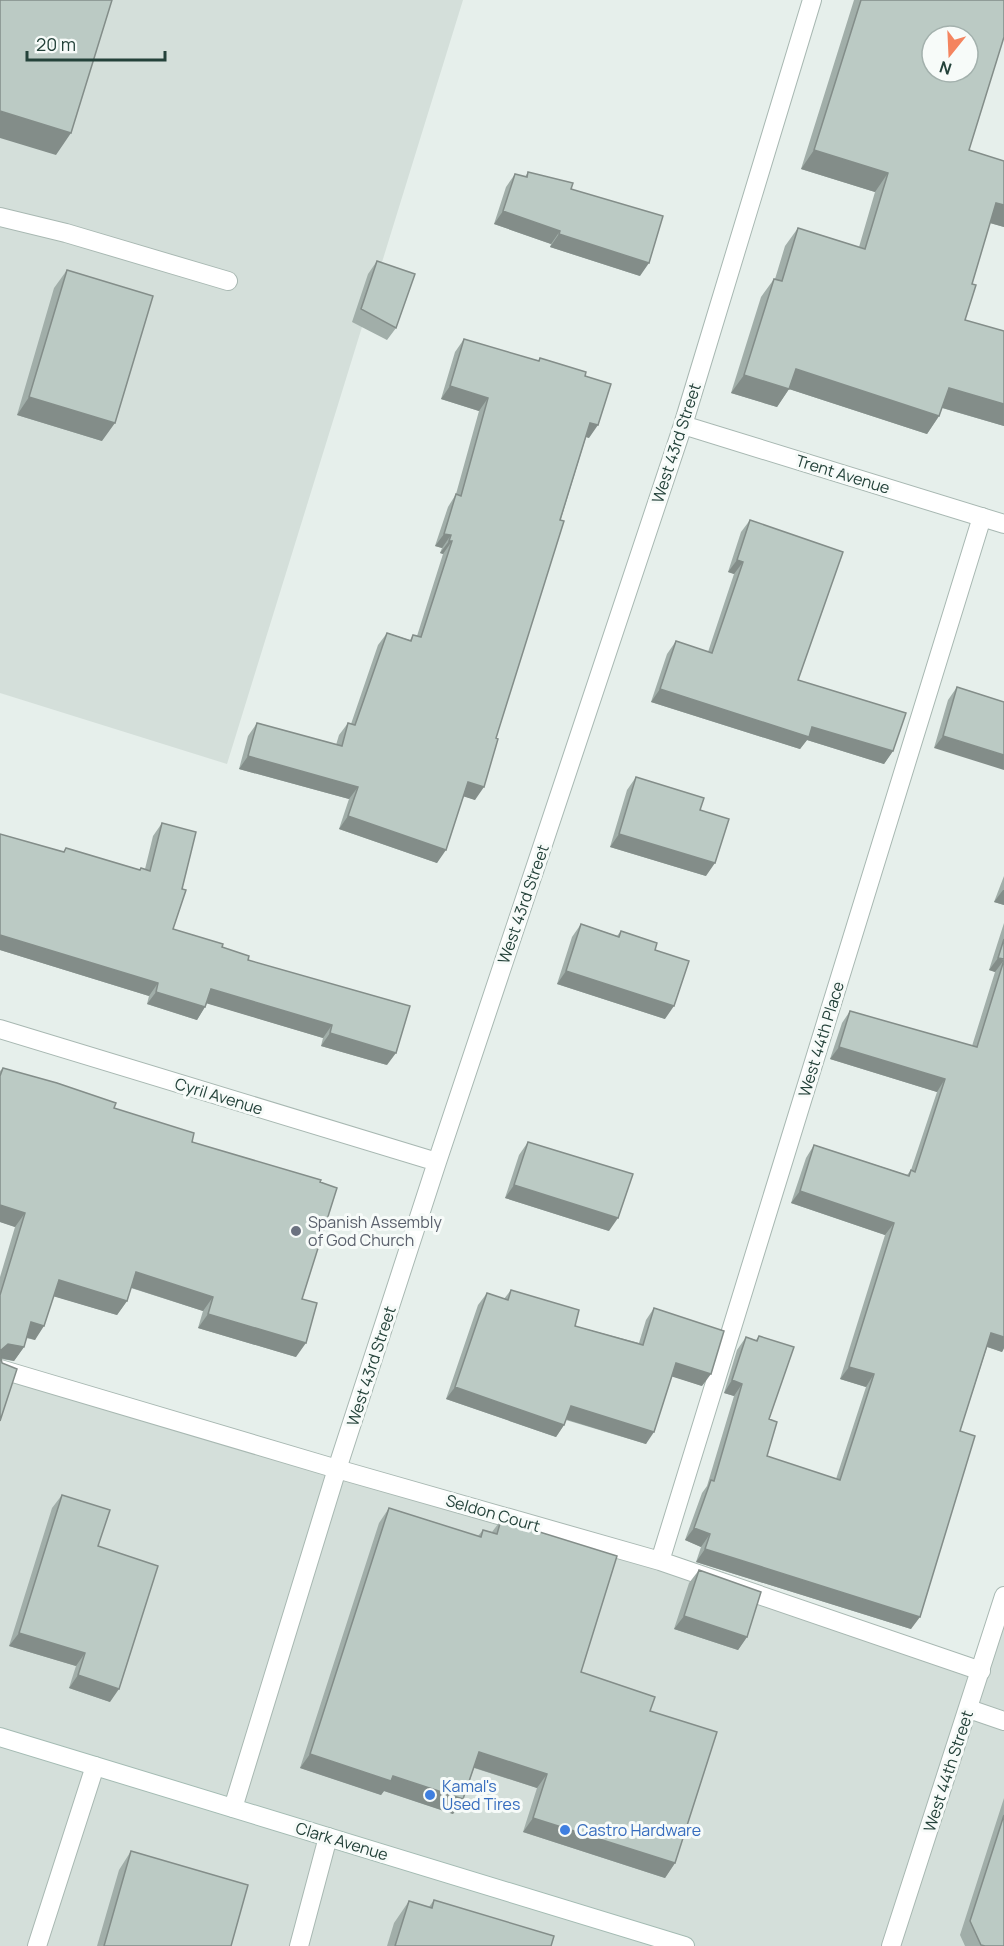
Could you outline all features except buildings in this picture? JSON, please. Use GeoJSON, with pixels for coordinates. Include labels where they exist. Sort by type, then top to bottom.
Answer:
{"type":"FeatureCollection","features":[{"type":"Feature","properties":{"kind":"street","name":"West 43rd Street"},"geometry":{"type":"LineString","coordinates":[[233,1808],[337,1469],[683,425],[812,0]]}},
{"type":"Feature","properties":{"kind":"street"},"geometry":{"type":"LineString","coordinates":[[0,218],[66,233],[228,281]]}},
{"type":"Feature","properties":{"kind":"street","name":"Trent Avenue"},"geometry":{"type":"LineString","coordinates":[[683,425],[1004,524]]}},
{"type":"Feature","properties":{"kind":"street","name":"West 44th Place"},"geometry":{"type":"LineString","coordinates":[[660,1561],[982,517]]}},
{"type":"Feature","properties":{"kind":"street","name":"Cyril Avenue"},"geometry":{"type":"LineString","coordinates":[[0,1029],[437,1162]]}},
{"type":"Feature","properties":{"kind":"street","name":"Seldon Court"},"geometry":{"type":"LineString","coordinates":[[0,1369],[337,1469],[660,1561],[981,1671]]}},
{"type":"Feature","properties":{"kind":"street","name":"West 44th Street"},"geometry":{"type":"LineString","coordinates":[[891,1946],[1004,1596]]}},
{"type":"Feature","properties":{"kind":"street"},"geometry":{"type":"LineString","coordinates":[[969,1709],[1004,1721]]}},
{"type":"Feature","properties":{"kind":"street","name":"Clark Avenue"},"geometry":{"type":"LineString","coordinates":[[0,1737],[685,1946]]}},
{"type":"Feature","properties":{"kind":"street"},"geometry":{"type":"LineString","coordinates":[[37,1946],[95,1767]]}},
{"type":"Feature","properties":{"kind":"street"},"geometry":{"type":"LineString","coordinates":[[299,1946],[328,1837]]}},
{"type":"Feature","properties":{"kind":"shaded area"},"geometry":{"type":"Polygon","coordinates":[[[0,0],[463,0],[227,764],[0,693],[0,0]]]}},
{"type":"Feature","properties":{"kind":"shaded area"},"geometry":{"type":"Polygon","coordinates":[[[0,1369],[337,1469],[981,1670],[1004,1596],[1004,1946],[0,1946],[0,1369]]]}},
{"type":"Feature","properties":{"kind":"place","name":"Spanish Assembly of God Church"},"geometry":{"type":"Point","coordinates":[296,1231]}},
{"type":"Feature","properties":{"kind":"place","name":"Kamal's Used Tires"},"geometry":{"type":"Point","coordinates":[430,1795]}},
{"type":"Feature","properties":{"kind":"place","name":"Castro Hardware"},"geometry":{"type":"Point","coordinates":[565,1830]}}]}
